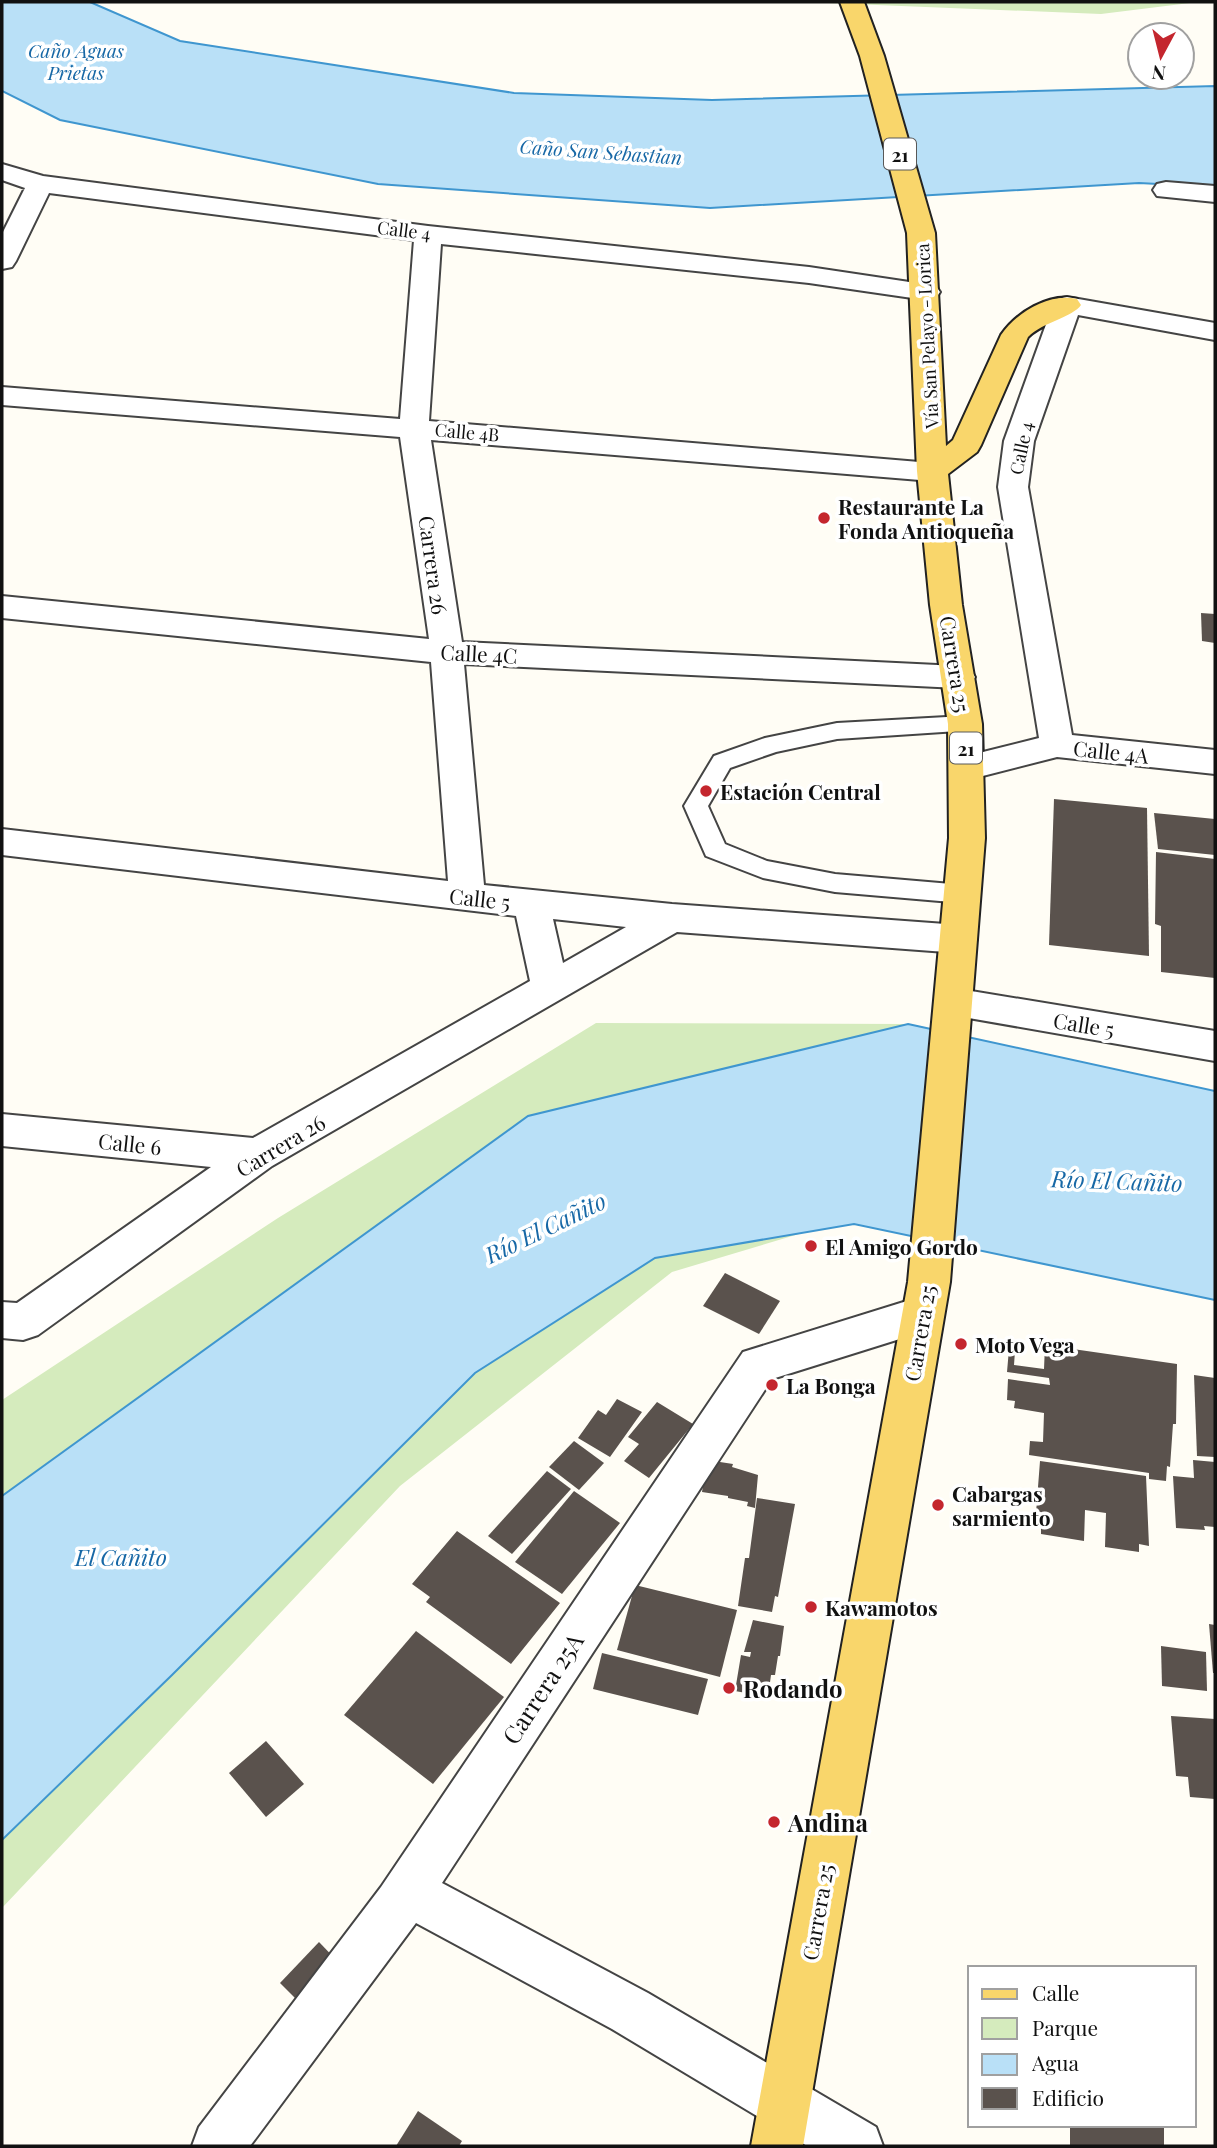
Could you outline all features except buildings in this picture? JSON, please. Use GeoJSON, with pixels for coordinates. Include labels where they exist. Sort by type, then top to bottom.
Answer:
{"type":"FeatureCollection","features":[{"type":"Feature","properties":{"kind":"main road","name":"Vía San Pelayo - Lorica"},"geometry":{"type":"LineString","coordinates":[[852,2],[872,56],[919,222],[924,252],[932,471]]}},
{"type":"Feature","properties":{"kind":"main road"},"geometry":{"type":"LineString","coordinates":[[932,471],[966,445],[1020,328],[1039,313],[1067,305]]}},
{"type":"Feature","properties":{"kind":"main road","name":"Carrera 25"},"geometry":{"type":"LineString","coordinates":[[781,2124],[926,1298],[959,939],[967,838],[965,724],[946,605],[932,471]]}},
{"type":"Feature","properties":{"kind":"street","name":"Calle 4"},"geometry":{"type":"LineString","coordinates":[[2,172],[40,184],[428,234],[809,275],[926,292]]}},
{"type":"Feature","properties":{"kind":"street"},"geometry":{"type":"LineString","coordinates":[[2,261],[40,184]]}},
{"type":"Feature","properties":{"kind":"street"},"geometry":{"type":"LineString","coordinates":[[1166,190],[1215,194]]}},
{"type":"Feature","properties":{"kind":"street","name":"Carrera 26"},"geometry":{"type":"LineString","coordinates":[[428,234],[414,428],[447,652],[467,897]]}},
{"type":"Feature","properties":{"kind":"street","name":"Calle 4"},"geometry":{"type":"LineString","coordinates":[[1057,745],[1013,487],[1019,441],[1067,305]]}},
{"type":"Feature","properties":{"kind":"street"},"geometry":{"type":"LineString","coordinates":[[1067,305],[1215,331]]}},
{"type":"Feature","properties":{"kind":"street","name":"Calle 4B"},"geometry":{"type":"LineString","coordinates":[[2,396],[932,471]]}},
{"type":"Feature","properties":{"kind":"street","name":"Calle 4C"},"geometry":{"type":"LineString","coordinates":[[2,607],[447,652],[958,677]]}},
{"type":"Feature","properties":{"kind":"street","name":"Calle 4A"},"geometry":{"type":"LineString","coordinates":[[967,768],[1057,745],[1215,762]]}},
{"type":"Feature","properties":{"kind":"street","name":"Calle 5"},"geometry":{"type":"LineString","coordinates":[[2,842],[467,897],[672,918],[959,939]]}},
{"type":"Feature","properties":{"kind":"street"},"geometry":{"type":"LineString","coordinates":[[531,903],[550,987]]}},
{"type":"Feature","properties":{"kind":"street","name":"Carrera 26"},"geometry":{"type":"LineString","coordinates":[[12,1321],[258,1155],[672,918]]}},
{"type":"Feature","properties":{"kind":"street","name":"Calle 5"},"geometry":{"type":"LineString","coordinates":[[952,1015],[1215,1046]]}},
{"type":"Feature","properties":{"kind":"street","name":"Calle 6"},"geometry":{"type":"LineString","coordinates":[[2,1130],[258,1155]]}},
{"type":"Feature","properties":{"kind":"street","name":"Carrera 25A"},"geometry":{"type":"LineString","coordinates":[[218,2146],[408,1892],[758,1365],[926,1298]]}},
{"type":"Feature","properties":{"kind":"street"},"geometry":{"type":"LineString","coordinates":[[408,1892],[630,2011],[781,2124],[857,2146]]}},
{"type":"Feature","properties":{"kind":"lane"},"geometry":{"type":"LineString","coordinates":[[963,894],[835,883],[763,869],[715,850],[696,806],[722,762],[773,744],[837,731],[965,724]]}},
{"type":"Feature","properties":{"kind":"green space"},"geometry":{"type":"Polygon","coordinates":[[[803,2],[1198,2],[1101,14],[803,2]]]}},
{"type":"Feature","properties":{"kind":"green space","name":"El Cañito"},"geometry":{"type":"Polygon","coordinates":[[[596,1023],[908,1024],[876,1211],[672,1272],[400,1486],[2,1908],[2,1400],[278,1218],[596,1023]]]}},
{"type":"Feature","properties":{"kind":"water","name":"Caño Aguas Prietas"},"geometry":{"type":"Polygon","coordinates":[[[2,2],[90,2],[180,41],[514,93],[712,100],[1126,88],[1126,91],[1196,91],[1196,87],[1215,86],[1215,187],[1139,183],[710,208],[378,184],[60,120],[2,91],[2,2]]]}},
{"type":"Feature","properties":{"kind":"water","name":"El Cañito"},"geometry":{"type":"Polygon","coordinates":[[[908,1024],[1215,1091],[1215,1300],[854,1224],[655,1258],[475,1373],[2,1840],[2,1496],[528,1116],[908,1024]]]}},
{"type":"Feature","properties":{"kind":"place","name":"Restaurante La Fonda Antioqueña"},"geometry":{"type":"Point","coordinates":[824,518]}},
{"type":"Feature","properties":{"kind":"place","name":"Estación Central"},"geometry":{"type":"Point","coordinates":[706,791]}},
{"type":"Feature","properties":{"kind":"place","name":"El Amigo Gordo"},"geometry":{"type":"Point","coordinates":[811,1246]}},
{"type":"Feature","properties":{"kind":"place","name":"Moto Vega"},"geometry":{"type":"Point","coordinates":[961,1344]}},
{"type":"Feature","properties":{"kind":"place","name":"La Bonga"},"geometry":{"type":"Point","coordinates":[772,1385]}},
{"type":"Feature","properties":{"kind":"place","name":"Cabargas sarmiento"},"geometry":{"type":"Point","coordinates":[938,1505]}},
{"type":"Feature","properties":{"kind":"place","name":"Kawamotos"},"geometry":{"type":"Point","coordinates":[811,1607]}},
{"type":"Feature","properties":{"kind":"place","name":"Rodando"},"geometry":{"type":"Point","coordinates":[729,1688]}},
{"type":"Feature","properties":{"kind":"place","name":"Andina"},"geometry":{"type":"Point","coordinates":[774,1822]}},
{"type":"Feature","properties":{"kind":"water label","name":"Caño San Sebastian"},"geometry":{"type":"Point","coordinates":[601,151]}},
{"type":"Feature","properties":{"kind":"water label","name":"Río El Cañito"},"geometry":{"type":"Point","coordinates":[1117,1180]}},
{"type":"Feature","properties":{"kind":"water label","name":"Río El Cañito"},"geometry":{"type":"Point","coordinates":[545,1227]}}]}
